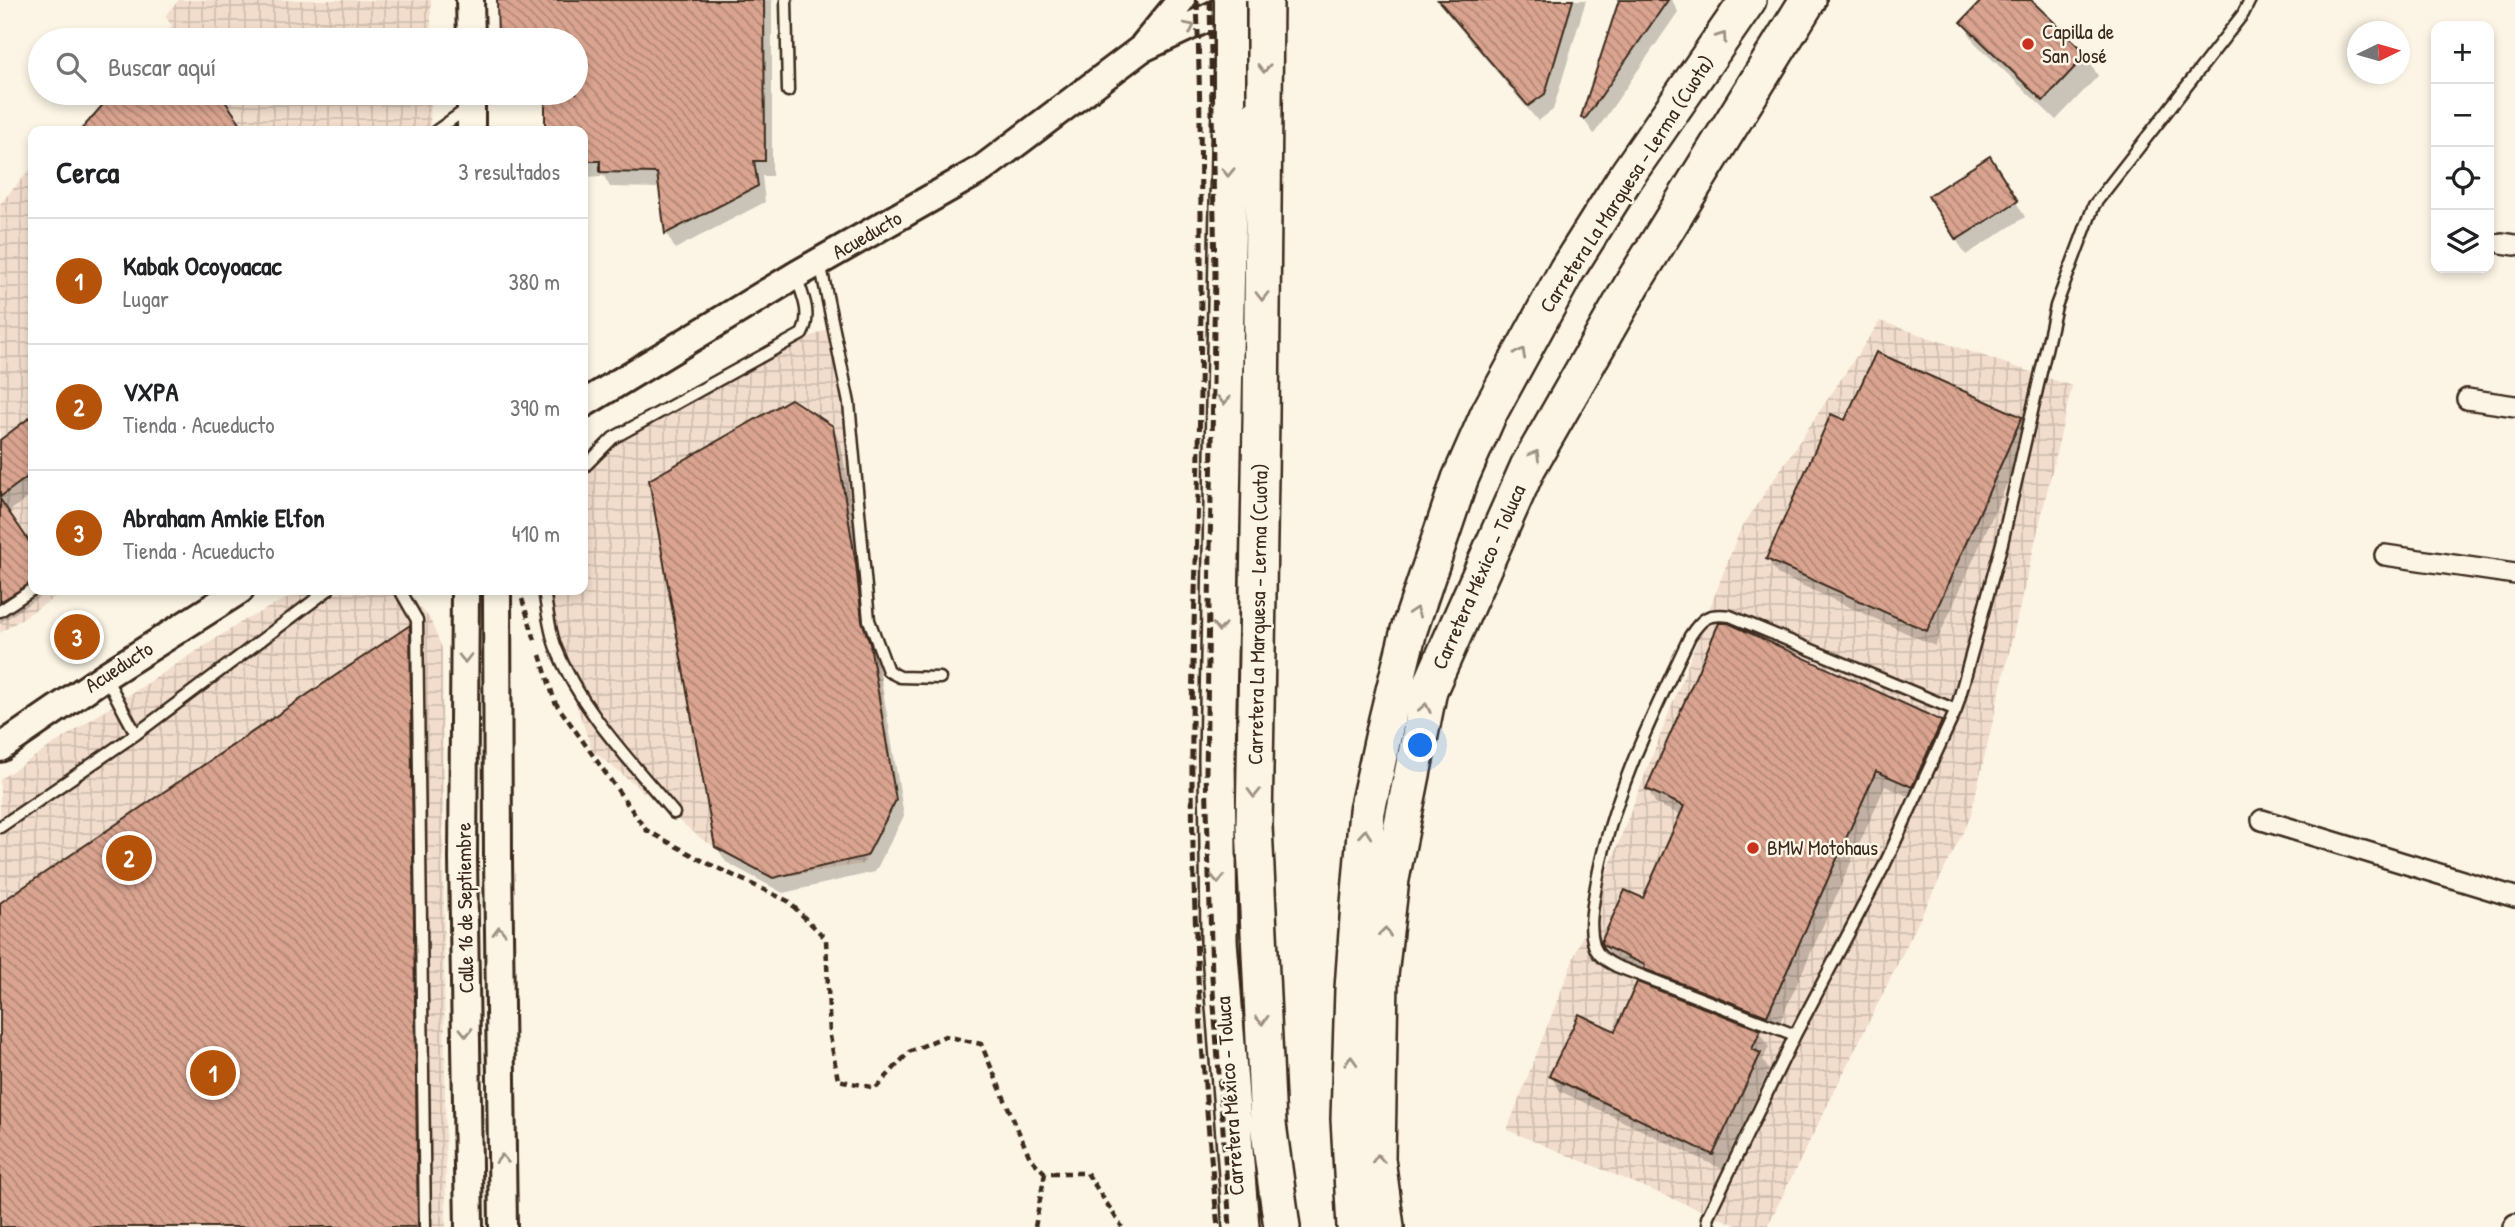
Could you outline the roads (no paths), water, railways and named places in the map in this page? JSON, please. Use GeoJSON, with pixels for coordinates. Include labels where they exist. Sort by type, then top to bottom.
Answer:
{"type":"FeatureCollection","features":[{"type":"Feature","properties":{"kind":"highway","name":"Carretera La Marquesa - Lerma (Cuota)"},"geometry":{"type":"LineString","coordinates":[[1265,0],[1254,826],[1268,1124],[1282,1227]]}},
{"type":"Feature","properties":{"kind":"highway","name":"Carretera La Marquesa - Lerma (Cuota)"},"geometry":{"type":"LineString","coordinates":[[1355,1227],[1349,1119],[1353,989],[1367,811],[1409,630],[1460,480],[1489,413],[1567,270],[1625,178],[1748,0]]}},
{"type":"Feature","properties":{"kind":"highway","name":"Carretera México - Toluca"},"geometry":{"type":"LineString","coordinates":[[1386,1227],[1377,1160],[1380,975],[1391,879],[1429,690],[1528,467],[1636,278],[1808,0]]}},
{"type":"Feature","properties":{"kind":"highway","name":"Carretera México - Toluca"},"geometry":{"type":"LineString","coordinates":[[1230,104],[1217,784],[1219,941],[1241,1227]]}},
{"type":"Feature","properties":{"kind":"main road"},"geometry":{"type":"LineString","coordinates":[[470,0],[471,28]]}},
{"type":"Feature","properties":{"kind":"main road"},"geometry":{"type":"LineString","coordinates":[[1141,49],[1181,0]]}},
{"type":"Feature","properties":{"kind":"main road","name":"Carretera México - Toluca"},"geometry":{"type":"LineString","coordinates":[[1230,0],[1230,104]]}},
{"type":"Feature","properties":{"kind":"main road"},"geometry":{"type":"LineString","coordinates":[[1141,49],[1218,13],[1236,0]]}},
{"type":"Feature","properties":{"kind":"main road","name":"Acueducto"},"geometry":{"type":"LineString","coordinates":[[588,405],[796,275],[982,169],[1141,49]]}},
{"type":"Feature","properties":{"kind":"main road","name":"Acueducto"},"geometry":{"type":"LineString","coordinates":[[0,748],[105,676],[232,595]]}},
{"type":"Feature","properties":{"kind":"main road","name":"Calle 16 de Septiembre"},"geometry":{"type":"LineString","coordinates":[[459,595],[469,1227]]}},
{"type":"Feature","properties":{"kind":"main road","name":"Calle 16 de Septiembre"},"geometry":{"type":"LineString","coordinates":[[503,1227],[498,858],[508,595]]}},
{"type":"Feature","properties":{"kind":"street"},"geometry":{"type":"LineString","coordinates":[[2467,399],[2515,406]]}},
{"type":"Feature","properties":{"kind":"street"},"geometry":{"type":"LineString","coordinates":[[2385,555],[2515,574]]}},
{"type":"Feature","properties":{"kind":"street"},"geometry":{"type":"LineString","coordinates":[[2262,820],[2515,897]]}},
{"type":"Feature","properties":{"kind":"lane"},"geometry":{"type":"LineString","coordinates":[[786,0],[788,91]]}},
{"type":"Feature","properties":{"kind":"lane"},"geometry":{"type":"LineString","coordinates":[[1709,1227],[1707,1218],[1795,1035],[1884,866],[1955,710],[2002,542],[2056,306],[2094,205],[2243,14],[2250,0]]}},
{"type":"Feature","properties":{"kind":"lane"},"geometry":{"type":"LineString","coordinates":[[444,126],[471,110]]}},
{"type":"Feature","properties":{"kind":"lane"},"geometry":{"type":"LineString","coordinates":[[820,261],[849,403],[869,620],[888,671],[900,677],[940,678]]}},
{"type":"Feature","properties":{"kind":"lane"},"geometry":{"type":"LineString","coordinates":[[588,463],[613,438],[802,334],[807,323],[807,311],[796,275]]}},
{"type":"Feature","properties":{"kind":"lane"},"geometry":{"type":"LineString","coordinates":[[0,611],[28,592]]}},
{"type":"Feature","properties":{"kind":"lane"},"geometry":{"type":"LineString","coordinates":[[0,827],[136,733],[321,595]]}},
{"type":"Feature","properties":{"kind":"lane"},"geometry":{"type":"LineString","coordinates":[[403,595],[417,620],[425,1226]]}},
{"type":"Feature","properties":{"kind":"lane"},"geometry":{"type":"LineString","coordinates":[[545,595],[555,646],[580,694],[603,727],[674,813]]}},
{"type":"Feature","properties":{"kind":"lane"},"geometry":{"type":"LineString","coordinates":[[1795,1035],[1616,967],[1594,947],[1591,931],[1593,903],[1601,860],[1635,752],[1690,636],[1700,621],[1716,614],[1730,616],[1955,710]]}},
{"type":"Feature","properties":{"kind":"lane"},"geometry":{"type":"LineString","coordinates":[[105,676],[136,733]]}},
{"type":"Feature","properties":{"kind":"railway"},"geometry":{"type":"LineString","coordinates":[[1197,0],[1201,281],[1192,777],[1199,1003],[1218,1227]]}},
{"type":"Feature","properties":{"kind":"railway"},"geometry":{"type":"LineString","coordinates":[[1210,0],[1215,274],[1206,772],[1212,977],[1230,1227]]}},
{"type":"Feature","properties":{"kind":"place","name":"Capilla de San José"},"geometry":{"type":"Point","coordinates":[2028,44]}},
{"type":"Feature","properties":{"kind":"place","name":"Abraham Amkie Elfon"},"geometry":{"type":"Point","coordinates":[77,637]}},
{"type":"Feature","properties":{"kind":"place","name":"BMW Motohaus"},"geometry":{"type":"Point","coordinates":[1753,848]}},
{"type":"Feature","properties":{"kind":"place","name":"VXPA"},"geometry":{"type":"Point","coordinates":[129,858]}},
{"type":"Feature","properties":{"kind":"place","name":"Kabak Ocoyoacac"},"geometry":{"type":"Point","coordinates":[213,1073]}}]}
